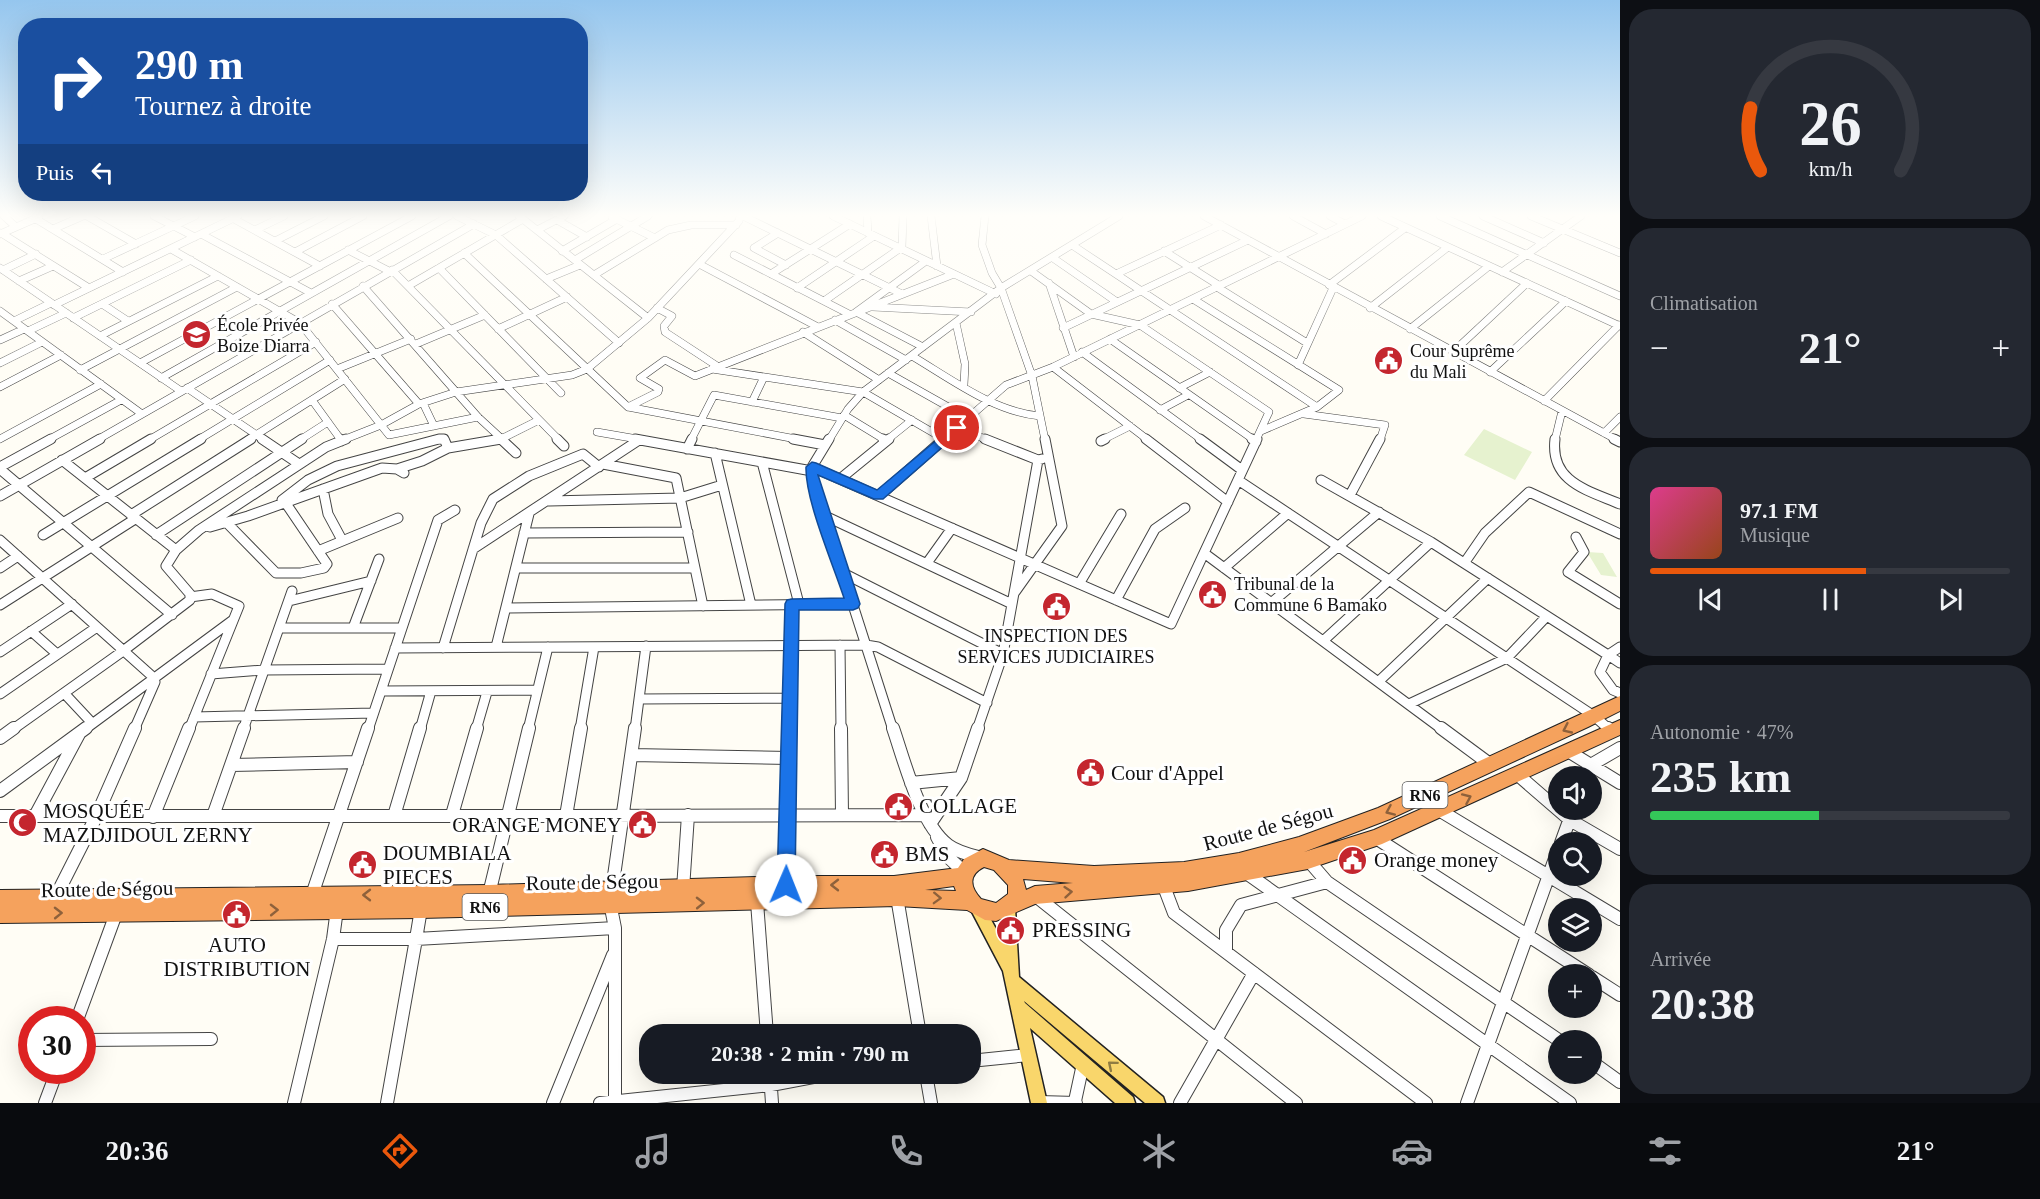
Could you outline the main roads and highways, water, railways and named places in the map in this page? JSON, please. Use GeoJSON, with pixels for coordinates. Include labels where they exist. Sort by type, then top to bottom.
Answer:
{"type":"FeatureCollection","features":[{"type":"Feature","properties":{"kind":"highway","name":"Route de Ségou"},"geometry":{"type":"LineString","coordinates":[[0,914],[421,909],[611,897],[682,889],[786,885],[894,885],[964,874],[975,861],[983,858],[1001,863],[1009,869],[1051,874],[1160,873],[1238,862],[1337,834],[1491,765],[1620,703]]}},
{"type":"Feature","properties":{"kind":"highway","name":"Route de Ségou"},"geometry":{"type":"LineString","coordinates":[[0,899],[489,894],[757,902],[897,897],[973,904],[988,912],[999,912],[1035,895],[1163,884],[1308,860],[1376,838],[1616,729]]}},
{"type":"Feature","properties":{"kind":"highway"},"geometry":{"type":"LineString","coordinates":[[1009,869],[1016,886],[1010,906]]}},
{"type":"Feature","properties":{"kind":"highway"},"geometry":{"type":"LineString","coordinates":[[964,874],[964,893],[973,904]]}},
{"type":"Feature","properties":{"kind":"main road"},"geometry":{"type":"LineString","coordinates":[[973,904],[985,920],[1012,976],[1157,1103]]}},
{"type":"Feature","properties":{"kind":"main road"},"geometry":{"type":"LineString","coordinates":[[1010,906],[1012,976],[1039,1102]]}},
{"type":"Feature","properties":{"kind":"main road"},"geometry":{"type":"LineString","coordinates":[[1019,1009],[1127,1103]]}},
{"type":"Feature","properties":{"kind":"place","name":"École Privée Boize Diarra"},"geometry":{"type":"Point","coordinates":[196,335]}},
{"type":"Feature","properties":{"kind":"place","name":"Cour Suprême du Mali"},"geometry":{"type":"Point","coordinates":[1389,361]}},
{"type":"Feature","properties":{"kind":"place","name":"Tribunal de la Commune 6 Bamako"},"geometry":{"type":"Point","coordinates":[1213,594]}},
{"type":"Feature","properties":{"kind":"place","name":"INSPECTION DES SERVICES JUDICIAIRES"},"geometry":{"type":"Point","coordinates":[1056,607]}},
{"type":"Feature","properties":{"kind":"place","name":"Cour d'Appel"},"geometry":{"type":"Point","coordinates":[1090,773]}},
{"type":"Feature","properties":{"kind":"place","name":"COLLAGE"},"geometry":{"type":"Point","coordinates":[898,806]}},
{"type":"Feature","properties":{"kind":"place","name":"MOSQUÉE MAZDJIDOUL ZERNY"},"geometry":{"type":"Point","coordinates":[22,823]}},
{"type":"Feature","properties":{"kind":"place","name":"ORANGE MONEY"},"geometry":{"type":"Point","coordinates":[643,825]}},
{"type":"Feature","properties":{"kind":"place","name":"BMS"},"geometry":{"type":"Point","coordinates":[884,854]}},
{"type":"Feature","properties":{"kind":"place","name":"Orange money"},"geometry":{"type":"Point","coordinates":[1353,860]}},
{"type":"Feature","properties":{"kind":"place","name":"DOUMBIALA PIECES"},"geometry":{"type":"Point","coordinates":[362,865]}},
{"type":"Feature","properties":{"kind":"place","name":"AUTO DISTRIBUTION"},"geometry":{"type":"Point","coordinates":[237,914]}},
{"type":"Feature","properties":{"kind":"place","name":"PRESSING"},"geometry":{"type":"Point","coordinates":[1011,930]}}]}
